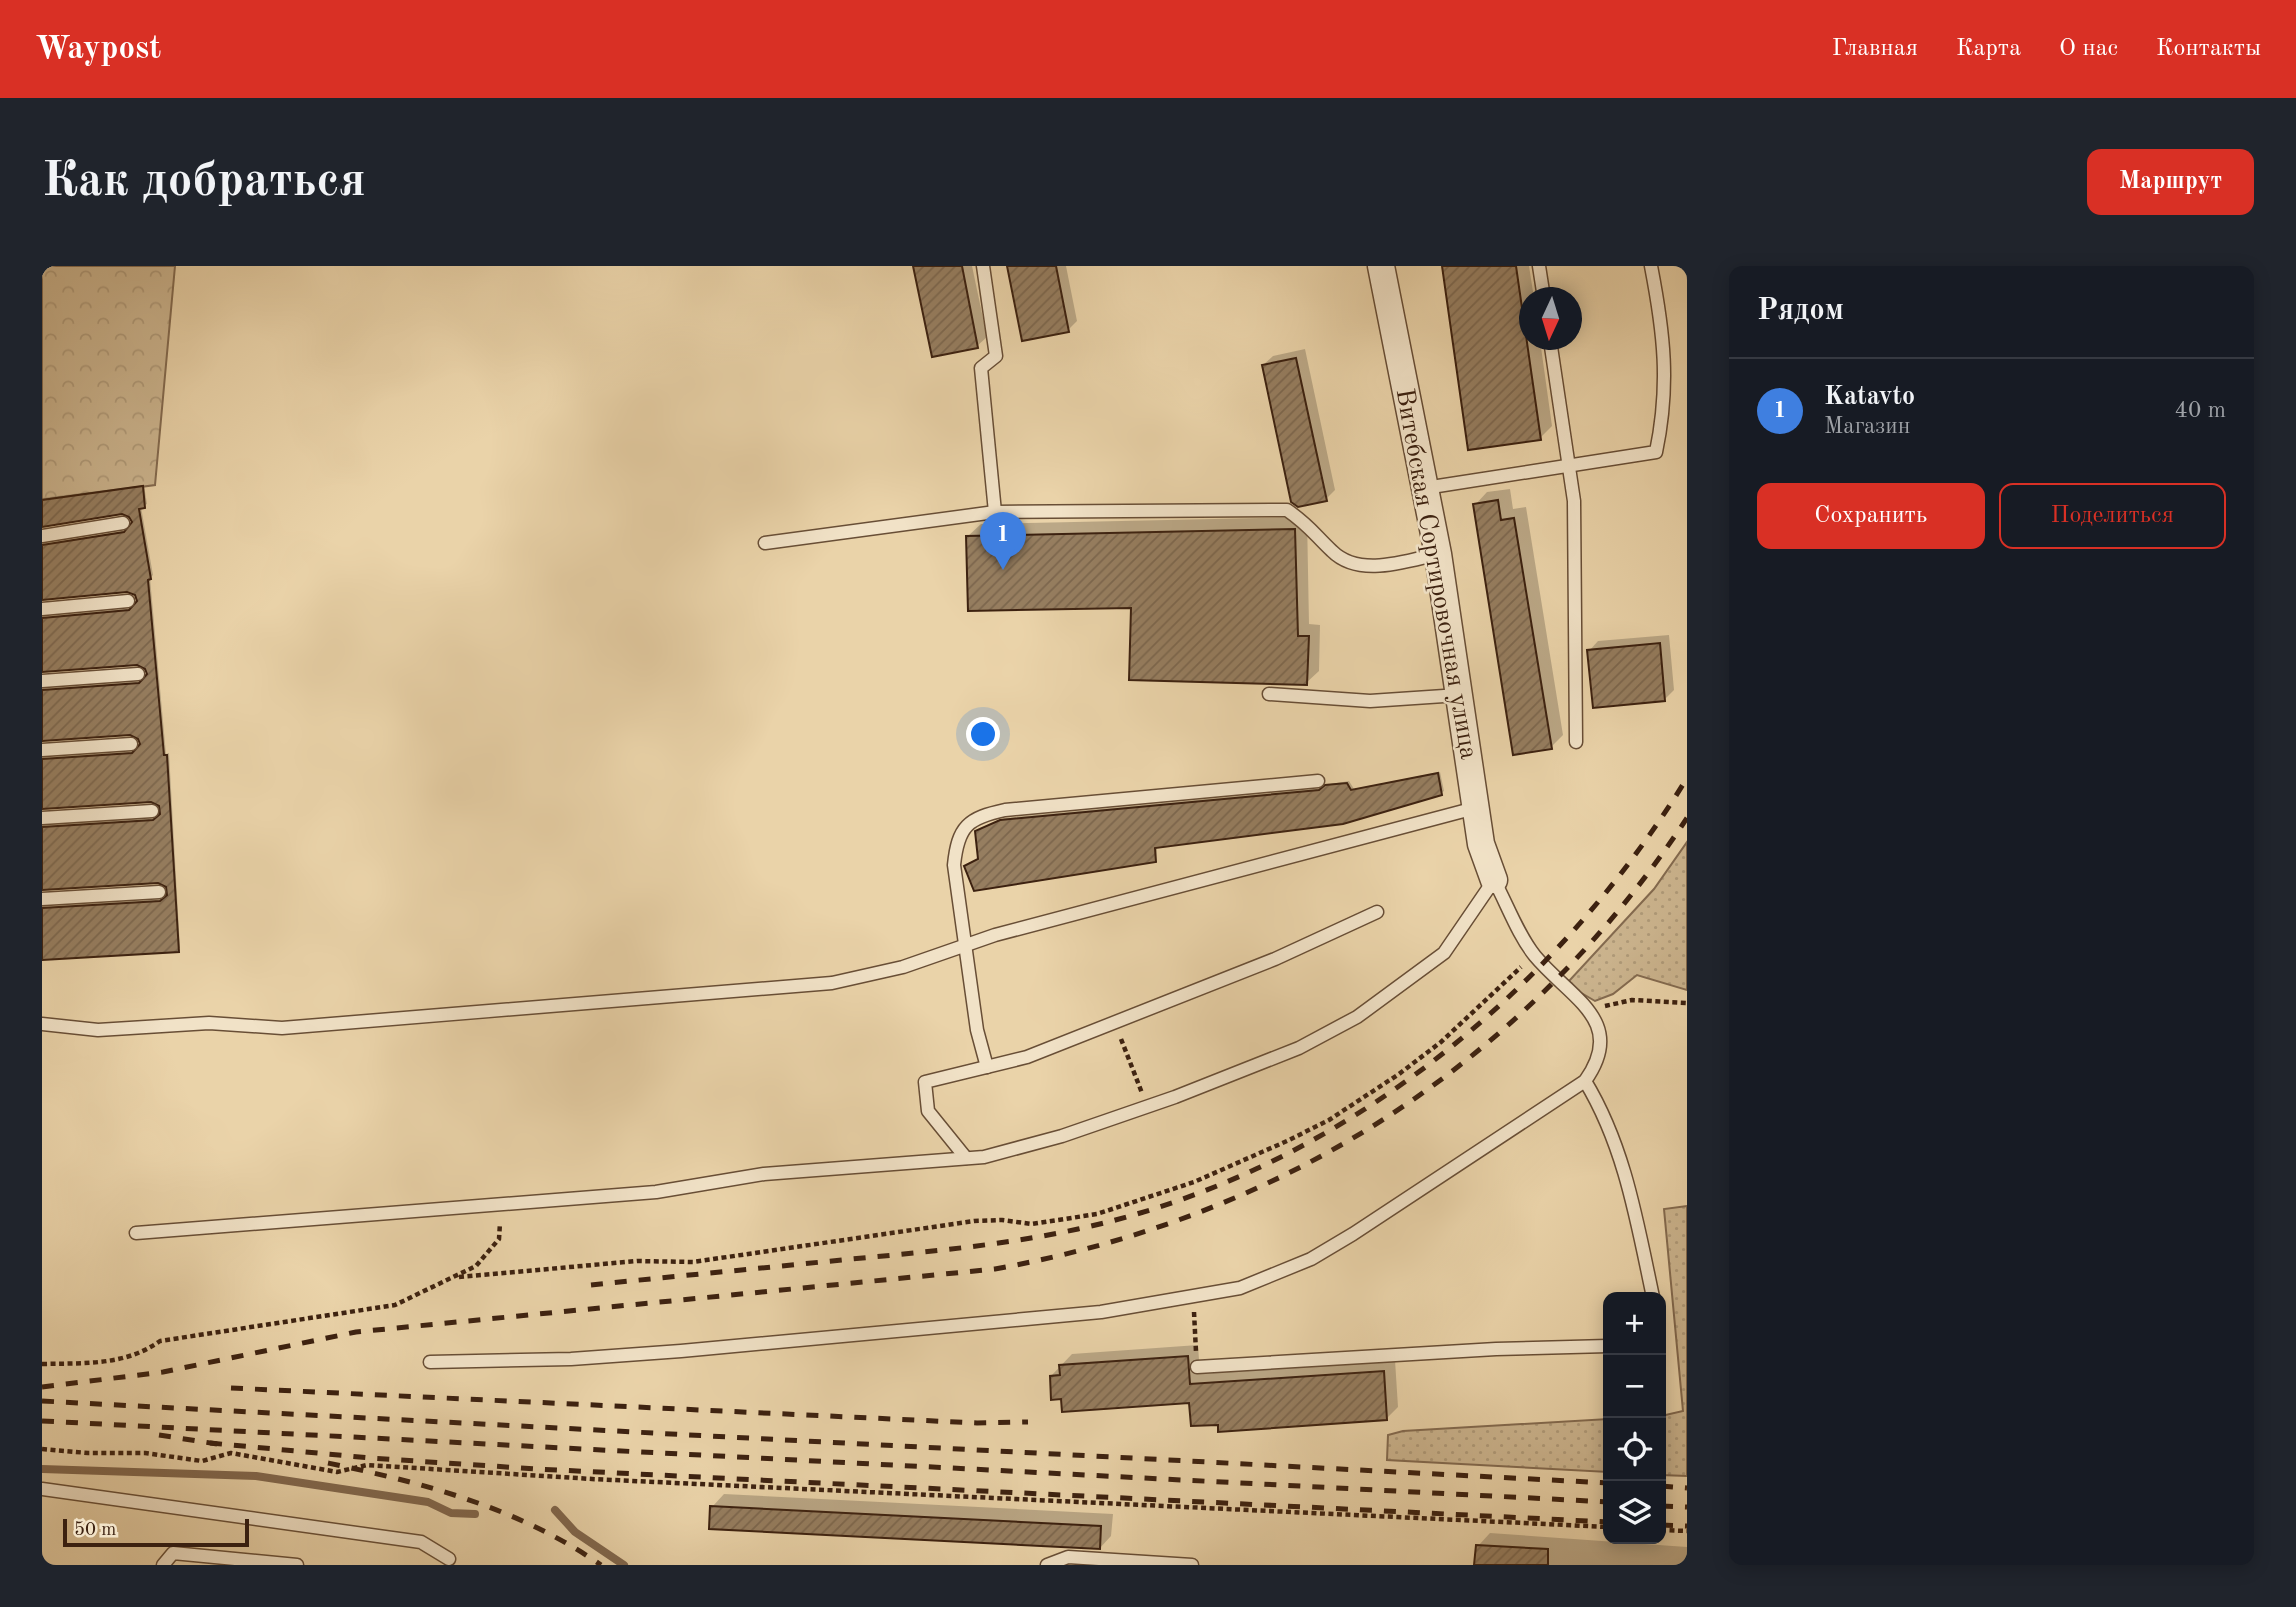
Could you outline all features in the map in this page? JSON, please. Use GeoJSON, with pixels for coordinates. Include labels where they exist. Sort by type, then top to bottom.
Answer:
{"type":"FeatureCollection","features":[{"type":"Feature","properties":{"kind":"street","name":"Витебская Сортировочная улица"},"geometry":{"type":"LineString","coordinates":[[1381,266],[1438,554],[1480,844],[1494,880]]}},
{"type":"Feature","properties":{"kind":"lane"},"geometry":{"type":"LineString","coordinates":[[983,266],[996,356],[981,368],[995,512]]}},
{"type":"Feature","properties":{"kind":"lane"},"geometry":{"type":"LineString","coordinates":[[1539,266],[1542,287]]}},
{"type":"Feature","properties":{"kind":"lane"},"geometry":{"type":"LineString","coordinates":[[1425,488],[1656,452],[1662,423],[1665,349],[1651,266]]}},
{"type":"Feature","properties":{"kind":"lane"},"geometry":{"type":"LineString","coordinates":[[1552,350],[1574,501],[1576,742]]}},
{"type":"Feature","properties":{"kind":"lane"},"geometry":{"type":"LineString","coordinates":[[765,544],[995,512],[1287,510],[1312,527],[1332,552],[1350,563],[1372,566],[1438,554]]}},
{"type":"Feature","properties":{"kind":"lane"},"geometry":{"type":"LineString","coordinates":[[42,536],[123,523]]}},
{"type":"Feature","properties":{"kind":"lane"},"geometry":{"type":"LineString","coordinates":[[42,609],[128,601]]}},
{"type":"Feature","properties":{"kind":"lane"},"geometry":{"type":"LineString","coordinates":[[42,681],[138,674]]}},
{"type":"Feature","properties":{"kind":"lane"},"geometry":{"type":"LineString","coordinates":[[1269,694],[1370,701],[1459,695]]}},
{"type":"Feature","properties":{"kind":"lane"},"geometry":{"type":"LineString","coordinates":[[42,750],[131,744]]}},
{"type":"Feature","properties":{"kind":"lane"},"geometry":{"type":"LineString","coordinates":[[987,1067],[977,1030],[968,946],[954,865],[956,843],[965,826],[977,816],[1005,810],[1318,781]]}},
{"type":"Feature","properties":{"kind":"lane"},"geometry":{"type":"LineString","coordinates":[[42,1024],[98,1030],[209,1023],[282,1028],[818,984],[903,967],[995,935],[1475,808]]}},
{"type":"Feature","properties":{"kind":"lane"},"geometry":{"type":"LineString","coordinates":[[42,818],[152,811]]}},
{"type":"Feature","properties":{"kind":"lane"},"geometry":{"type":"LineString","coordinates":[[136,1233],[656,1192],[764,1174],[984,1157],[1062,1136],[1147,1106],[1298,1048],[1357,1017],[1444,953],[1494,880],[1533,954],[1596,1021],[1602,1044],[1598,1062],[1585,1081],[1311,1259],[1240,1288],[1101,1312],[667,1352],[571,1359],[430,1362]]}},
{"type":"Feature","properties":{"kind":"lane"},"geometry":{"type":"LineString","coordinates":[[42,899],[159,892]]}},
{"type":"Feature","properties":{"kind":"lane"},"geometry":{"type":"LineString","coordinates":[[966,1158],[928,1111],[925,1082],[1027,1057],[1275,959],[1377,912]]}},
{"type":"Feature","properties":{"kind":"lane"},"geometry":{"type":"LineString","coordinates":[[1585,1081],[1605,1114],[1618,1149],[1652,1292]]}},
{"type":"Feature","properties":{"kind":"lane"},"geometry":{"type":"LineString","coordinates":[[1197,1367],[1496,1349],[1603,1346]]}},
{"type":"Feature","properties":{"kind":"lane"},"geometry":{"type":"LineString","coordinates":[[42,1489],[421,1542],[449,1559]]}},
{"type":"Feature","properties":{"kind":"lane"},"geometry":{"type":"LineString","coordinates":[[163,1565],[173,1553],[297,1565]]}},
{"type":"Feature","properties":{"kind":"lane"},"geometry":{"type":"LineString","coordinates":[[1048,1565],[1068,1557],[1192,1565]]}},
{"type":"Feature","properties":{"kind":"path"},"geometry":{"type":"LineString","coordinates":[[459,1277],[637,1261],[693,1262],[974,1221],[1002,1220],[1032,1224],[1097,1214],[1221,1171],[1329,1120],[1441,1042],[1496,993],[1533,954]]}},
{"type":"Feature","properties":{"kind":"path"},"geometry":{"type":"LineString","coordinates":[[1587,1009],[1632,1000],[1687,1003]]}},
{"type":"Feature","properties":{"kind":"path"},"geometry":{"type":"LineString","coordinates":[[1115,1023],[1147,1106]]}},
{"type":"Feature","properties":{"kind":"path"},"geometry":{"type":"LineString","coordinates":[[42,1364],[113,1362],[145,1351],[160,1341],[396,1305],[459,1277],[476,1266],[499,1239],[500,1204]]}},
{"type":"Feature","properties":{"kind":"path"},"geometry":{"type":"LineString","coordinates":[[1194,1296],[1197,1367]]}},
{"type":"Feature","properties":{"kind":"path"},"geometry":{"type":"LineString","coordinates":[[42,1449],[88,1453],[145,1452],[202,1461],[231,1453],[337,1472],[367,1465],[617,1480],[1603,1527]]}},
{"type":"Feature","properties":{"kind":"path"},"geometry":{"type":"LineString","coordinates":[[1666,1530],[1687,1531]]}},
{"type":"Feature","properties":{"kind":"green space"},"geometry":{"type":"Polygon","coordinates":[[[42,266],[175,266],[155,485],[42,500],[42,266]]]}},
{"type":"Feature","properties":{"kind":"green space"},"geometry":{"type":"Polygon","coordinates":[[[1687,842],[1687,990],[1637,975],[1613,994],[1595,1001],[1578,991],[1569,981],[1654,889],[1687,842]]]}},
{"type":"Feature","properties":{"kind":"green space"},"geometry":{"type":"Polygon","coordinates":[[[1687,1206],[1687,1476],[1666,1475],[1666,1415],[1683,1411],[1664,1209],[1687,1206]]]}},
{"type":"Feature","properties":{"kind":"green space"},"geometry":{"type":"Polygon","coordinates":[[[1603,1419],[1603,1472],[1387,1460],[1388,1435],[1403,1431],[1603,1419]]]}},
{"type":"Feature","properties":{"kind":"building"},"geometry":{"type":"Polygon","coordinates":[[[913,266],[962,266],[978,348],[932,357],[913,266]]]}},
{"type":"Feature","properties":{"kind":"building"},"geometry":{"type":"Polygon","coordinates":[[[1007,266],[1056,266],[1069,332],[1022,341],[1007,266]]]}},
{"type":"Feature","properties":{"kind":"building"},"geometry":{"type":"Polygon","coordinates":[[[1442,266],[1516,266],[1519,287],[1519,350],[1528,350],[1541,440],[1468,450],[1442,266]]]}},
{"type":"Feature","properties":{"kind":"building"},"geometry":{"type":"Polygon","coordinates":[[[1296,358],[1327,501],[1298,507],[1291,502],[1262,365],[1296,358]]]}},
{"type":"Feature","properties":{"kind":"building"},"geometry":{"type":"Polygon","coordinates":[[[143,486],[145,508],[139,509],[151,579],[148,580],[164,755],[167,755],[179,952],[42,960],[42,908],[160,901],[167,895],[166,887],[158,883],[42,890],[42,827],[153,820],[160,814],[159,806],[151,802],[42,809],[42,759],[132,753],[140,744],[138,739],[130,735],[42,741],[42,690],[139,683],[147,674],[145,669],[137,665],[42,672],[42,618],[129,610],[137,601],[135,595],[127,592],[42,600],[42,545],[124,532],[132,522],[122,514],[42,527],[42,500],[143,486]]]}},
{"type":"Feature","properties":{"kind":"building"},"geometry":{"type":"Polygon","coordinates":[[[1498,500],[1501,520],[1514,518],[1552,749],[1513,755],[1473,504],[1498,500]]]}},
{"type":"Feature","properties":{"kind":"building"},"geometry":{"type":"Polygon","coordinates":[[[1295,529],[1298,636],[1309,636],[1307,685],[1129,680],[1131,608],[968,611],[966,536],[1295,529]]]}},
{"type":"Feature","properties":{"kind":"building"},"geometry":{"type":"Polygon","coordinates":[[[1660,643],[1665,701],[1593,708],[1587,650],[1660,643]]]}},
{"type":"Feature","properties":{"kind":"building"},"geometry":{"type":"Polygon","coordinates":[[[1438,773],[1442,795],[1343,824],[1155,848],[1156,862],[974,891],[964,866],[978,859],[975,831],[1000,820],[1319,790],[1325,785],[1347,783],[1351,790],[1438,773]]]}},
{"type":"Feature","properties":{"kind":"building"},"geometry":{"type":"Polygon","coordinates":[[[1188,1356],[1190,1384],[1384,1371],[1387,1420],[1218,1432],[1218,1425],[1191,1426],[1189,1403],[1062,1412],[1061,1399],[1051,1400],[1050,1376],[1060,1375],[1059,1365],[1188,1356]]]}},
{"type":"Feature","properties":{"kind":"building"},"geometry":{"type":"Polygon","coordinates":[[[710,1506],[1101,1526],[1100,1549],[709,1529],[710,1506]]]}},
{"type":"Feature","properties":{"kind":"building"},"geometry":{"type":"Polygon","coordinates":[[[1476,1545],[1548,1549],[1548,1565],[1474,1565],[1476,1545]]]}},
{"type":"Feature","properties":{"kind":"waterway"},"geometry":{"type":"LineString","coordinates":[[42,1469],[256,1476],[428,1502],[451,1513],[475,1514]]}},
{"type":"Feature","properties":{"kind":"waterway"},"geometry":{"type":"LineString","coordinates":[[555,1510],[575,1532],[624,1565]]}},
{"type":"Feature","properties":{"kind":"railway"},"geometry":{"type":"LineString","coordinates":[[591,1285],[937,1251],[1050,1235],[1172,1203],[1262,1166],[1347,1120],[1428,1065],[1502,1003],[1571,934],[1633,858],[1687,778]]}},
{"type":"Feature","properties":{"kind":"railway"},"geometry":{"type":"LineString","coordinates":[[42,1387],[163,1372],[356,1332],[995,1269],[1101,1245],[1202,1211],[1298,1168],[1388,1116],[1473,1055],[1551,985],[1622,906],[1687,818]]}},
{"type":"Feature","properties":{"kind":"railway"},"geometry":{"type":"LineString","coordinates":[[231,1388],[977,1423],[1028,1422]]}},
{"type":"Feature","properties":{"kind":"railway"},"geometry":{"type":"LineString","coordinates":[[42,1401],[1603,1483]]}},
{"type":"Feature","properties":{"kind":"railway"},"geometry":{"type":"LineString","coordinates":[[42,1421],[1603,1502]]}},
{"type":"Feature","properties":{"kind":"railway"},"geometry":{"type":"LineString","coordinates":[[159,1435],[217,1444]]}},
{"type":"Feature","properties":{"kind":"railway"},"geometry":{"type":"LineString","coordinates":[[210,1443],[370,1458],[537,1469],[1603,1522]]}},
{"type":"Feature","properties":{"kind":"railway"},"geometry":{"type":"LineString","coordinates":[[328,1463],[400,1479],[470,1500],[537,1528],[601,1565]]}},
{"type":"Feature","properties":{"kind":"railway"},"geometry":{"type":"LineString","coordinates":[[1666,1486],[1687,1488]]}},
{"type":"Feature","properties":{"kind":"railway"},"geometry":{"type":"LineString","coordinates":[[1666,1506],[1687,1507]]}},
{"type":"Feature","properties":{"kind":"railway"},"geometry":{"type":"LineString","coordinates":[[1666,1525],[1687,1526]]}},
{"type":"Feature","properties":{"kind":"place","name":"Katavto"},"geometry":{"type":"Point","coordinates":[1003,570]}}]}
